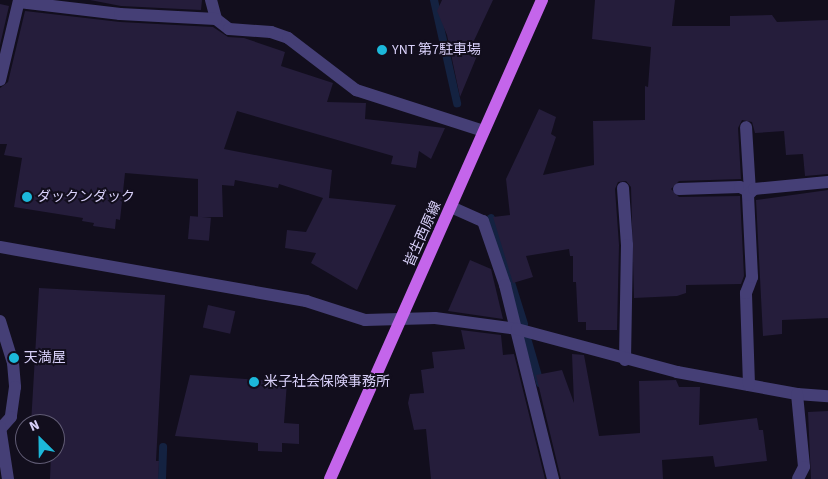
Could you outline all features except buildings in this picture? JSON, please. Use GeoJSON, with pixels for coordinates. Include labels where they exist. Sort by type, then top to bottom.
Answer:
{"type":"FeatureCollection","features":[{"type":"Feature","properties":{"kind":"main road","name":"皆生西原線"},"geometry":{"type":"LineString","coordinates":[[330,479],[399,319],[451,207],[542,0]]}},
{"type":"Feature","properties":{"kind":"street"},"geometry":{"type":"LineString","coordinates":[[211,0],[216,18]]}},
{"type":"Feature","properties":{"kind":"street"},"geometry":{"type":"LineString","coordinates":[[0,80],[19,1],[120,14],[216,18],[230,29],[271,32],[288,38],[356,90],[484,132]]}},
{"type":"Feature","properties":{"kind":"street"},"geometry":{"type":"LineString","coordinates":[[746,127],[752,277],[746,293],[749,385]]}},
{"type":"Feature","properties":{"kind":"street"},"geometry":{"type":"LineString","coordinates":[[679,190],[740,187],[750,192],[828,182]]}},
{"type":"Feature","properties":{"kind":"street"},"geometry":{"type":"LineString","coordinates":[[624,188],[627,245],[625,360]]}},
{"type":"Feature","properties":{"kind":"street"},"geometry":{"type":"LineString","coordinates":[[451,207],[482,221],[517,329],[547,461],[553,479]]}},
{"type":"Feature","properties":{"kind":"street"},"geometry":{"type":"LineString","coordinates":[[0,247],[306,301],[365,320],[435,318],[517,329],[625,360],[797,394],[828,396]]}},
{"type":"Feature","properties":{"kind":"street"},"geometry":{"type":"LineString","coordinates":[[0,321],[10,354],[15,387],[11,416],[1,428],[8,479]]}},
{"type":"Feature","properties":{"kind":"street"},"geometry":{"type":"LineString","coordinates":[[797,394],[804,467],[798,479]]}},
{"type":"Feature","properties":{"kind":"waterway"},"geometry":{"type":"LineString","coordinates":[[434,0],[457,103]]}},
{"type":"Feature","properties":{"kind":"waterway"},"geometry":{"type":"LineString","coordinates":[[491,218],[524,324]]}},
{"type":"Feature","properties":{"kind":"waterway"},"geometry":{"type":"LineString","coordinates":[[527,338],[540,383]]}},
{"type":"Feature","properties":{"kind":"waterway"},"geometry":{"type":"LineString","coordinates":[[162,479],[163,447]]}},
{"type":"Feature","properties":{"kind":"place","name":"YNT 第7駐車場"},"geometry":{"type":"Point","coordinates":[382,50]}},
{"type":"Feature","properties":{"kind":"place","name":"ダックンダック"},"geometry":{"type":"Point","coordinates":[27,197]}},
{"type":"Feature","properties":{"kind":"place","name":"天満屋"},"geometry":{"type":"Point","coordinates":[14,358]}},
{"type":"Feature","properties":{"kind":"place","name":"米子社会保険事務所"},"geometry":{"type":"Point","coordinates":[254,382]}}]}
